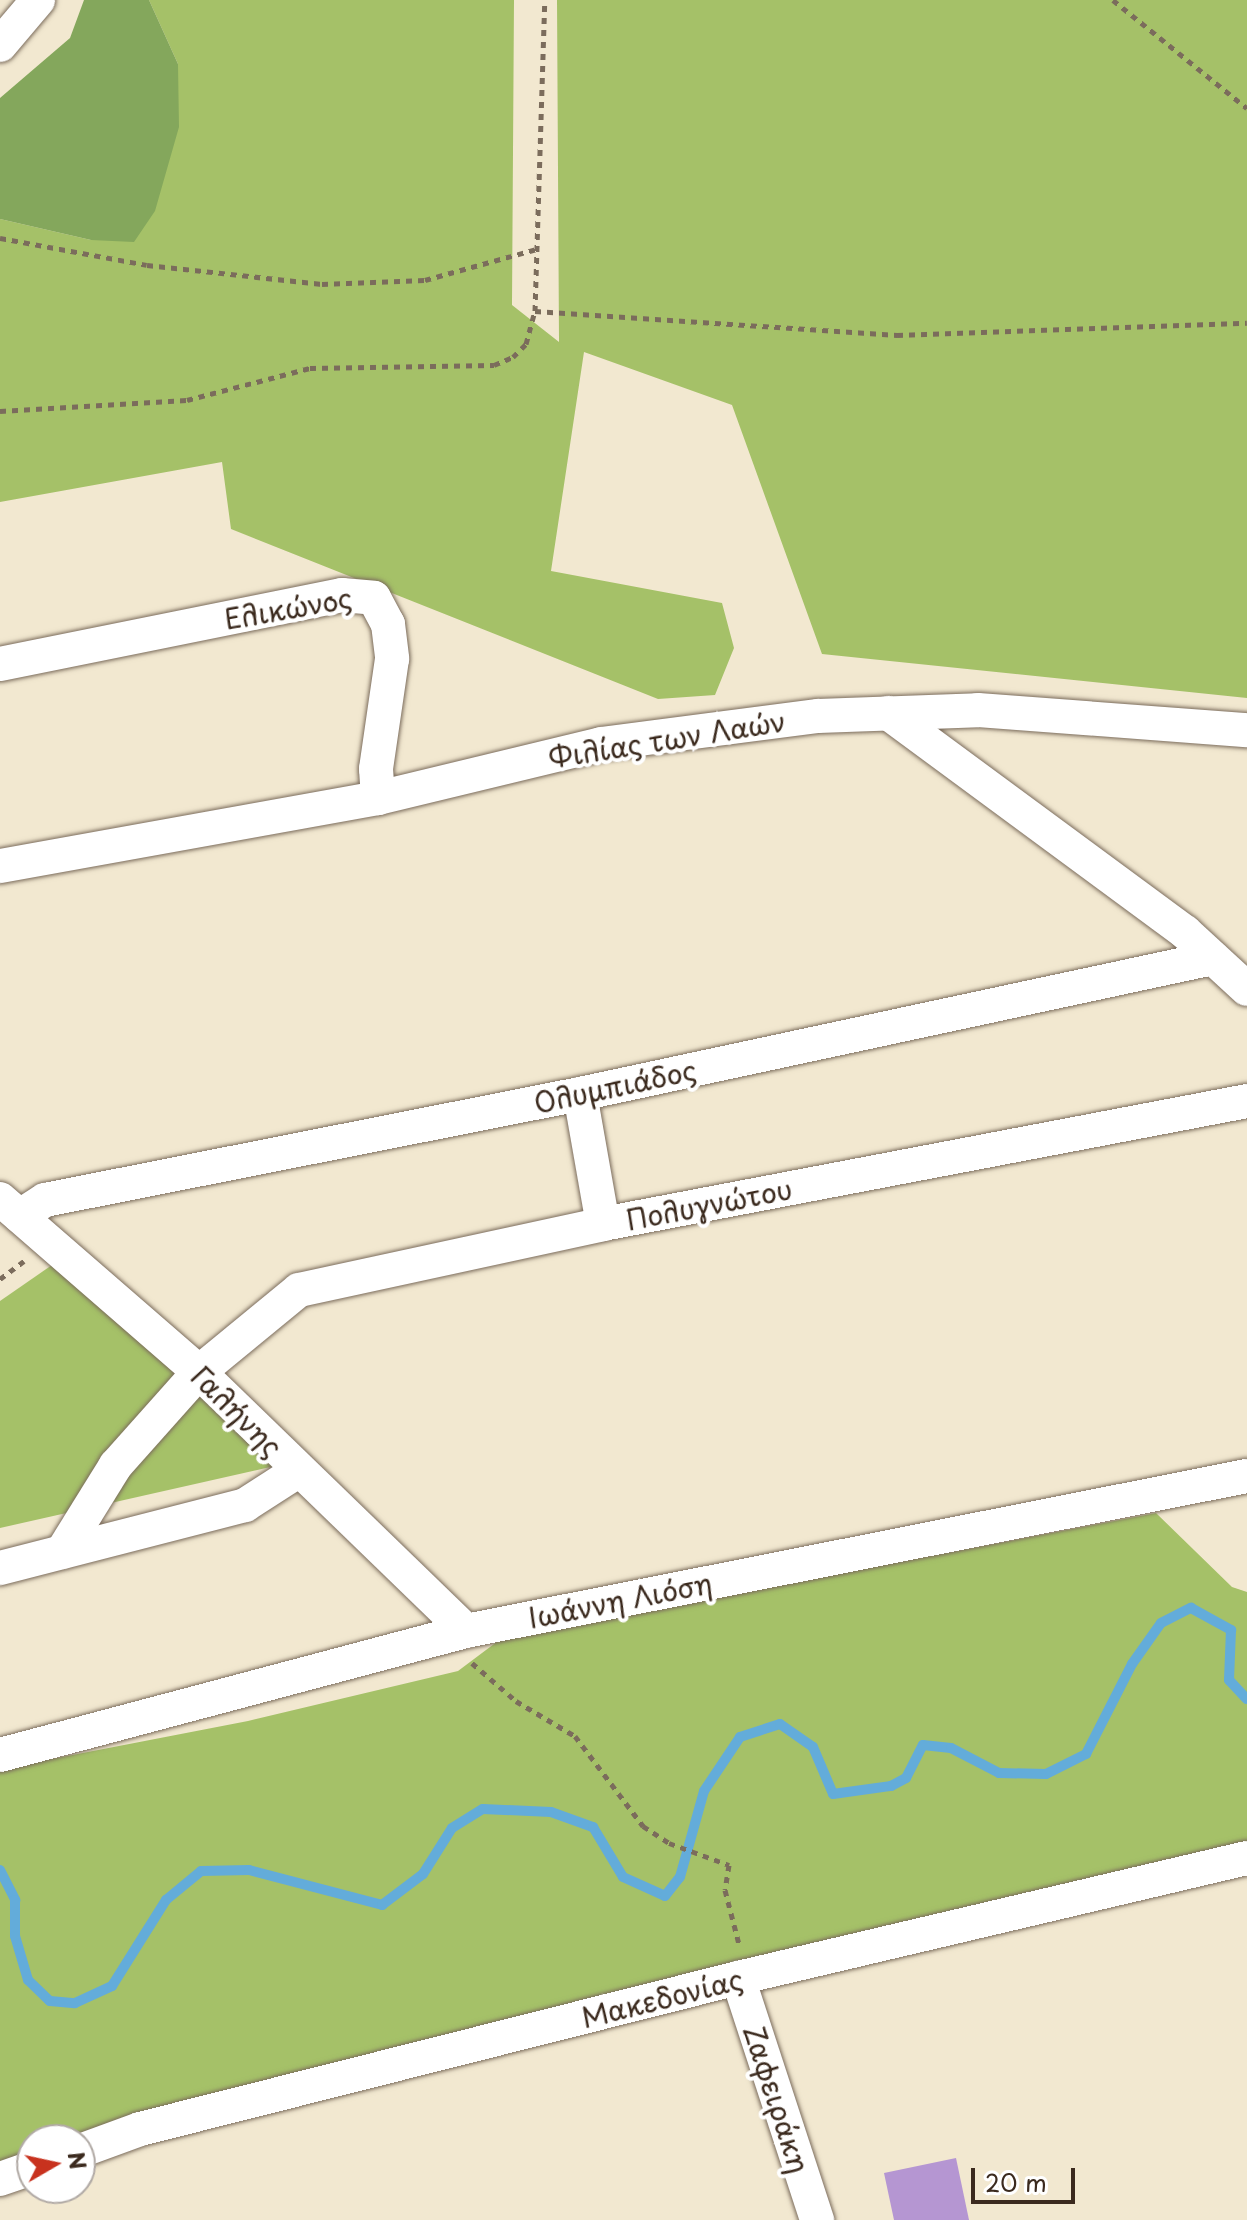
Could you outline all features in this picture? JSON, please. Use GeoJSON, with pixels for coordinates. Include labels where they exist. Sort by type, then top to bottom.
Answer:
{"type":"FeatureCollection","features":[{"type":"Feature","properties":{"kind":"street"},"geometry":{"type":"LineString","coordinates":[[0,45],[38,0]]}},
{"type":"Feature","properties":{"kind":"street","name":"Ελικώνος"},"geometry":{"type":"LineString","coordinates":[[0,664],[342,595],[374,598],[388,624],[392,659],[376,769],[378,798]]}},
{"type":"Feature","properties":{"kind":"street","name":"Φιλίας των Λαών"},"geometry":{"type":"LineString","coordinates":[[0,866],[378,798],[601,744],[818,716],[978,710],[1247,730]]}},
{"type":"Feature","properties":{"kind":"street"},"geometry":{"type":"LineString","coordinates":[[888,713],[1213,958],[1247,989]]}},
{"type":"Feature","properties":{"kind":"street","name":"Ολυμπιάδος"},"geometry":{"type":"LineString","coordinates":[[10,1207],[580,1094],[1213,958]]}},
{"type":"Feature","properties":{"kind":"street"},"geometry":{"type":"LineString","coordinates":[[580,1094],[603,1224]]}},
{"type":"Feature","properties":{"kind":"street","name":"Πολυγνώτου"},"geometry":{"type":"LineString","coordinates":[[62,1552],[116,1465],[199,1372],[299,1290],[603,1224],[1247,1101]]}},
{"type":"Feature","properties":{"kind":"street","name":"Γαλήνης"},"geometry":{"type":"LineString","coordinates":[[10,1207],[199,1372],[466,1631]]}},
{"type":"Feature","properties":{"kind":"street"},"geometry":{"type":"LineString","coordinates":[[0,1568],[245,1505],[298,1471]]}},
{"type":"Feature","properties":{"kind":"street","name":"Ιωάννη Λιόση"},"geometry":{"type":"LineString","coordinates":[[0,1755],[466,1631],[1247,1476]]}},
{"type":"Feature","properties":{"kind":"street","name":"Μακεδονίας"},"geometry":{"type":"LineString","coordinates":[[96,2145],[140,2129],[738,1978],[1247,1858]]}},
{"type":"Feature","properties":{"kind":"street","name":"Ζαφειράκη"},"geometry":{"type":"LineString","coordinates":[[738,1978],[817,2220]]}},
{"type":"Feature","properties":{"kind":"path"},"geometry":{"type":"LineString","coordinates":[[0,411],[187,400],[310,368],[494,365],[526,344],[535,311],[545,0]]}},
{"type":"Feature","properties":{"kind":"path"},"geometry":{"type":"LineString","coordinates":[[1113,0],[1247,108]]}},
{"type":"Feature","properties":{"kind":"path"},"geometry":{"type":"LineString","coordinates":[[0,238],[147,265],[322,284],[425,280],[537,249]]}},
{"type":"Feature","properties":{"kind":"path"},"geometry":{"type":"LineString","coordinates":[[535,311],[897,335],[1247,323]]}},
{"type":"Feature","properties":{"kind":"path"},"geometry":{"type":"LineString","coordinates":[[466,1631],[472,1664],[516,1701],[575,1736],[643,1826],[669,1843],[729,1865],[725,1890],[739,1934],[738,1978]]}},
{"type":"Feature","properties":{"kind":"green space"},"geometry":{"type":"Polygon","coordinates":[[[84,0],[149,0],[178,64],[179,127],[155,211],[134,242],[91,240],[0,219],[0,98],[70,38],[84,0]]]}},
{"type":"Feature","properties":{"kind":"green space"},"geometry":{"type":"Polygon","coordinates":[[[149,0],[514,0],[512,305],[559,342],[557,0],[1247,0],[1247,698],[822,654],[732,405],[584,352],[551,571],[722,603],[734,648],[715,695],[658,699],[231,529],[222,462],[0,502],[0,219],[91,240],[178,64],[149,0]]]}},
{"type":"Feature","properties":{"kind":"green space"},"geometry":{"type":"Polygon","coordinates":[[[52,1265],[279,1465],[0,1528],[0,1301],[52,1265]]]}},
{"type":"Feature","properties":{"kind":"green space"},"geometry":{"type":"Polygon","coordinates":[[[1156,1513],[1232,1587],[1247,1592],[1247,1844],[96,2136],[96,2124],[16,2124],[16,2164],[0,2169],[0,1769],[248,1721],[458,1671],[502,1638],[1156,1513]]]}},
{"type":"Feature","properties":{"kind":"building"},"geometry":{"type":"Polygon","coordinates":[[[956,2158],[969,2220],[894,2220],[884,2173],[956,2158]]]}},
{"type":"Feature","properties":{"kind":"waterway"},"geometry":{"type":"LineString","coordinates":[[0,1870],[15,1900],[15,1936],[28,1980],[50,2001],[75,2003],[112,1986],[166,1900],[201,1871],[249,1870],[382,1905],[423,1874],[452,1828],[483,1809],[551,1812],[593,1827],[623,1877],[665,1896],[680,1877],[704,1791],[740,1737],[780,1724],[813,1747],[833,1794],[891,1786],[906,1778],[923,1745],[951,1748],[999,1773],[1046,1774],[1086,1754],[1132,1664],[1161,1623],[1191,1608],[1231,1630],[1229,1680],[1247,1699]]}}]}
